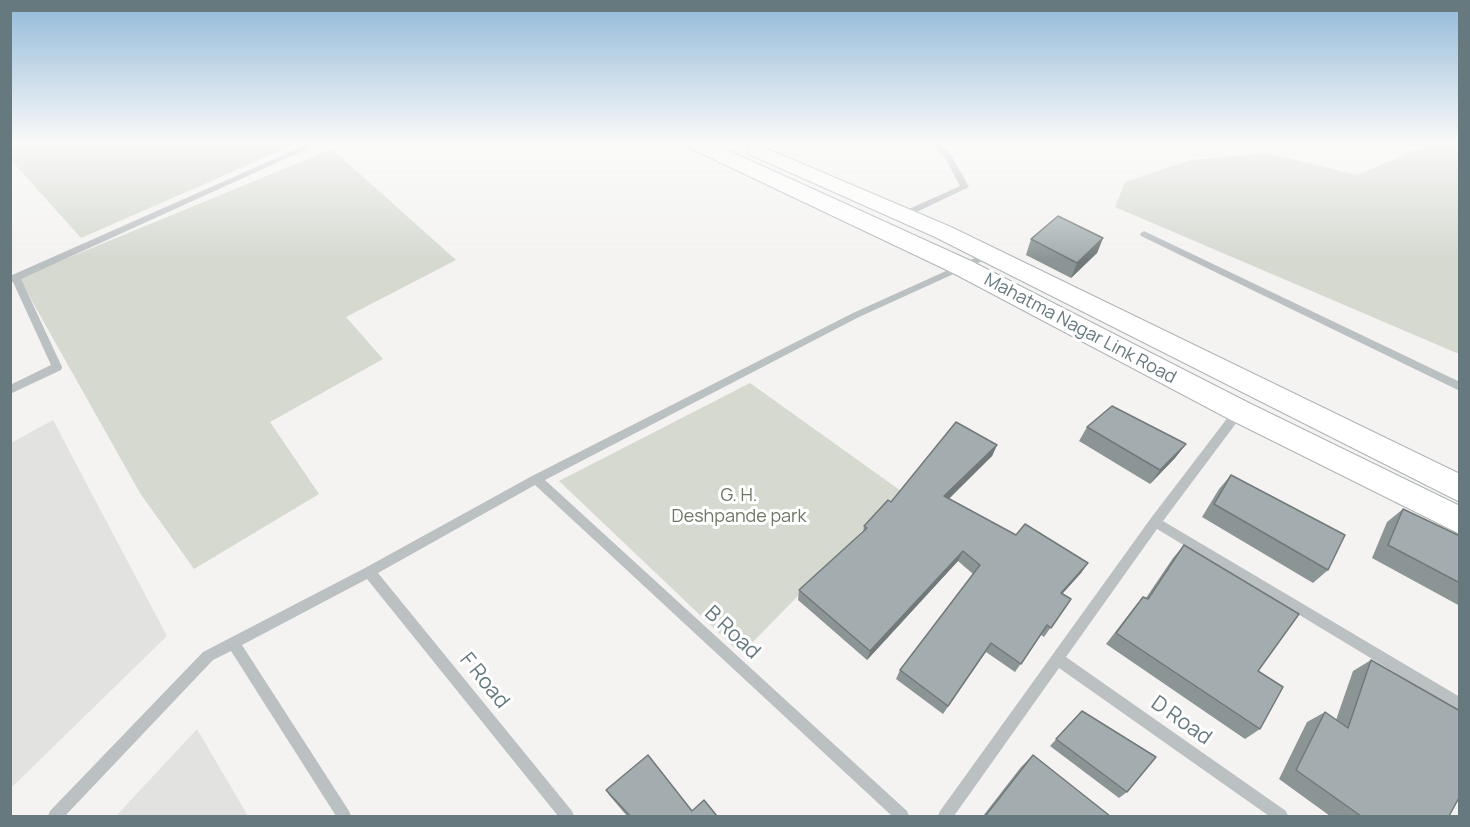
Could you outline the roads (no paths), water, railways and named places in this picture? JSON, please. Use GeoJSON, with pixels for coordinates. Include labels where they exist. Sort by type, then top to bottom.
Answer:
{"type":"FeatureCollection","features":[{"type":"Feature","properties":{"kind":"main road","name":"Mahatma Nagar Link Road"},"geometry":{"type":"LineString","coordinates":[[780,183],[962,267],[1239,411],[1460,521]]}},
{"type":"Feature","properties":{"kind":"main road","name":"Mahatma Nagar Link Road"},"geometry":{"type":"LineString","coordinates":[[830,183],[988,255],[1460,489]]}},
{"type":"Feature","properties":{"kind":"street"},"geometry":{"type":"LineString","coordinates":[[10,390],[57,367],[13,279],[228,183]]}},
{"type":"Feature","properties":{"kind":"street"},"geometry":{"type":"LineString","coordinates":[[903,215],[965,187],[963,183]]}},
{"type":"Feature","properties":{"kind":"street"},"geometry":{"type":"LineString","coordinates":[[1144,234],[1460,387]]}},
{"type":"Feature","properties":{"kind":"street"},"geometry":{"type":"LineString","coordinates":[[55,816],[208,656],[369,572],[536,479],[856,315],[988,255]]}},
{"type":"Feature","properties":{"kind":"street"},"geometry":{"type":"LineString","coordinates":[[945,816],[1155,522],[1239,411]]}},
{"type":"Feature","properties":{"kind":"street","name":"B Road"},"geometry":{"type":"LineString","coordinates":[[536,479],[902,816]]}},
{"type":"Feature","properties":{"kind":"street"},"geometry":{"type":"LineString","coordinates":[[1155,522],[1460,705]]}},
{"type":"Feature","properties":{"kind":"street","name":"F Road"},"geometry":{"type":"LineString","coordinates":[[369,572],[567,816]]}},
{"type":"Feature","properties":{"kind":"street"},"geometry":{"type":"LineString","coordinates":[[232,643],[344,816]]}},
{"type":"Feature","properties":{"kind":"street","name":"D Road"},"geometry":{"type":"LineString","coordinates":[[1057,659],[1281,816]]}},
{"type":"Feature","properties":{"kind":"park label","name":"G. H. Deshpande park"},"geometry":{"type":"Point","coordinates":[739,506]}}]}
